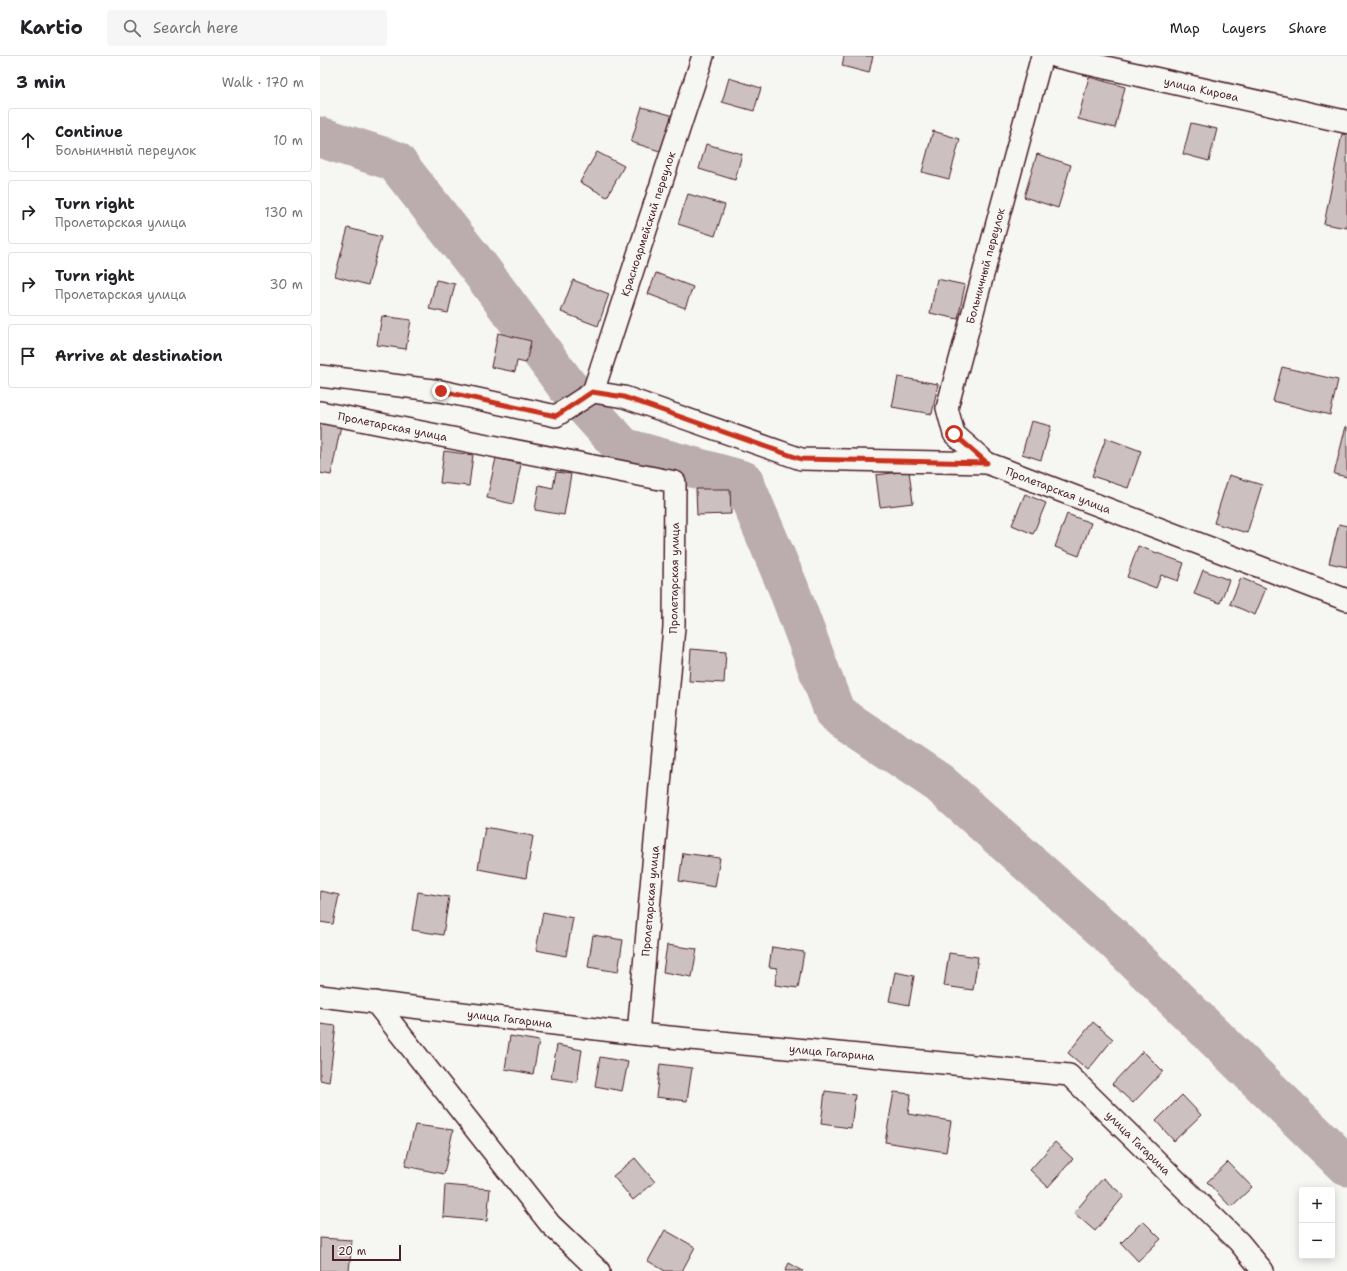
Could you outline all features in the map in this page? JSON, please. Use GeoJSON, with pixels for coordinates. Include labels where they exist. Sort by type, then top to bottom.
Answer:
{"type":"FeatureCollection","features":[{"type":"Feature","properties":{"kind":"street","name":"Красноармейский переулок"},"geometry":{"type":"LineString","coordinates":[[592,392],[703,56]]}},
{"type":"Feature","properties":{"kind":"street","name":"Больничный переулок"},"geometry":{"type":"LineString","coordinates":[[987,463],[954,434],[947,408],[1042,56]]}},
{"type":"Feature","properties":{"kind":"street","name":"улица Кирова"},"geometry":{"type":"LineString","coordinates":[[1055,56],[1347,122]]}},
{"type":"Feature","properties":{"kind":"street"},"geometry":{"type":"LineString","coordinates":[[320,376],[441,391],[556,416],[592,392]]}},
{"type":"Feature","properties":{"kind":"street","name":"Пролетарская улица"},"geometry":{"type":"LineString","coordinates":[[592,392],[624,397],[801,459],[987,463],[1347,600]]}},
{"type":"Feature","properties":{"kind":"street","name":"Пролетарская улица"},"geometry":{"type":"LineString","coordinates":[[320,412],[675,482],[674,627],[638,1034]]}},
{"type":"Feature","properties":{"kind":"street","name":"улица Гагарина"},"geometry":{"type":"LineString","coordinates":[[320,996],[638,1034],[1069,1075],[1239,1242],[1263,1271]]}},
{"type":"Feature","properties":{"kind":"street"},"geometry":{"type":"LineString","coordinates":[[375,1002],[550,1224],[599,1271]]}},
{"type":"Feature","properties":{"kind":"building"},"geometry":{"type":"Polygon","coordinates":[[[844,56],[873,56],[869,73],[842,66],[844,56]]]}},
{"type":"Feature","properties":{"kind":"building"},"geometry":{"type":"Polygon","coordinates":[[[1089,77],[1125,87],[1115,128],[1078,119],[1089,77]]]}},
{"type":"Feature","properties":{"kind":"building"},"geometry":{"type":"Polygon","coordinates":[[[729,78],[761,88],[754,111],[722,102],[729,78]]]}},
{"type":"Feature","properties":{"kind":"building"},"geometry":{"type":"Polygon","coordinates":[[[642,107],[674,116],[663,152],[631,142],[642,107]]]}},
{"type":"Feature","properties":{"kind":"building"},"geometry":{"type":"Polygon","coordinates":[[[1191,123],[1217,129],[1209,161],[1183,154],[1191,123]]]}},
{"type":"Feature","properties":{"kind":"building"},"geometry":{"type":"Polygon","coordinates":[[[933,131],[960,139],[949,179],[922,172],[933,131]]]}},
{"type":"Feature","properties":{"kind":"building"},"geometry":{"type":"Polygon","coordinates":[[[1342,134],[1347,135],[1347,228],[1324,224],[1342,134]]]}},
{"type":"Feature","properties":{"kind":"building"},"geometry":{"type":"Polygon","coordinates":[[[706,144],[742,154],[735,180],[699,169],[706,144]]]}},
{"type":"Feature","properties":{"kind":"building"},"geometry":{"type":"Polygon","coordinates":[[[597,152],[624,166],[607,197],[580,182],[597,152]]]}},
{"type":"Feature","properties":{"kind":"building"},"geometry":{"type":"Polygon","coordinates":[[[1037,154],[1071,165],[1058,208],[1024,197],[1037,154]]]}},
{"type":"Feature","properties":{"kind":"building"},"geometry":{"type":"Polygon","coordinates":[[[688,194],[725,205],[715,236],[678,224],[688,194]]]}},
{"type":"Feature","properties":{"kind":"building"},"geometry":{"type":"Polygon","coordinates":[[[348,228],[381,237],[368,285],[335,276],[348,228]]]}},
{"type":"Feature","properties":{"kind":"building"},"geometry":{"type":"Polygon","coordinates":[[[656,273],[693,287],[685,308],[648,294],[656,273]]]}},
{"type":"Feature","properties":{"kind":"building"},"geometry":{"type":"Polygon","coordinates":[[[937,279],[965,285],[958,319],[930,313],[937,279]]]}},
{"type":"Feature","properties":{"kind":"building"},"geometry":{"type":"Polygon","coordinates":[[[436,280],[455,284],[448,313],[429,309],[436,280]]]}},
{"type":"Feature","properties":{"kind":"building"},"geometry":{"type":"Polygon","coordinates":[[[573,280],[609,294],[598,326],[561,312],[573,280]]]}},
{"type":"Feature","properties":{"kind":"building"},"geometry":{"type":"Polygon","coordinates":[[[382,316],[411,320],[406,349],[377,345],[382,316]]]}},
{"type":"Feature","properties":{"kind":"building"},"geometry":{"type":"Polygon","coordinates":[[[498,333],[531,341],[526,363],[517,361],[515,372],[491,367],[498,333]]]}},
{"type":"Feature","properties":{"kind":"building"},"geometry":{"type":"Polygon","coordinates":[[[1282,367],[1338,380],[1330,415],[1273,401],[1282,367]]]}},
{"type":"Feature","properties":{"kind":"building"},"geometry":{"type":"Polygon","coordinates":[[[898,377],[938,384],[932,414],[892,407],[898,377]]]}},
{"type":"Feature","properties":{"kind":"building"},"geometry":{"type":"Polygon","coordinates":[[[320,421],[341,425],[331,475],[320,473],[320,421]]]}},
{"type":"Feature","properties":{"kind":"building"},"geometry":{"type":"Polygon","coordinates":[[[1031,421],[1051,426],[1041,460],[1022,454],[1031,421]]]}},
{"type":"Feature","properties":{"kind":"building"},"geometry":{"type":"Polygon","coordinates":[[[1346,426],[1347,427],[1347,477],[1334,474],[1346,426]]]}},
{"type":"Feature","properties":{"kind":"building"},"geometry":{"type":"Polygon","coordinates":[[[1106,438],[1141,451],[1128,488],[1092,476],[1106,438]]]}},
{"type":"Feature","properties":{"kind":"building"},"geometry":{"type":"Polygon","coordinates":[[[444,451],[473,455],[469,486],[440,483],[444,451]]]}},
{"type":"Feature","properties":{"kind":"building"},"geometry":{"type":"Polygon","coordinates":[[[496,458],[521,464],[513,504],[487,498],[496,458]]]}},
{"type":"Feature","properties":{"kind":"building"},"geometry":{"type":"Polygon","coordinates":[[[909,471],[913,503],[880,507],[876,475],[909,471]]]}},
{"type":"Feature","properties":{"kind":"building"},"geometry":{"type":"Polygon","coordinates":[[[556,472],[571,474],[564,515],[535,510],[539,485],[553,488],[556,472]]]}},
{"type":"Feature","properties":{"kind":"building"},"geometry":{"type":"Polygon","coordinates":[[[1229,475],[1262,485],[1247,533],[1214,523],[1229,475]]]}},
{"type":"Feature","properties":{"kind":"building"},"geometry":{"type":"Polygon","coordinates":[[[696,489],[730,489],[731,514],[697,515],[696,489]]]}},
{"type":"Feature","properties":{"kind":"building"},"geometry":{"type":"Polygon","coordinates":[[[1025,494],[1046,503],[1033,534],[1012,525],[1025,494]]]}},
{"type":"Feature","properties":{"kind":"building"},"geometry":{"type":"Polygon","coordinates":[[[1067,514],[1091,523],[1079,556],[1055,547],[1067,514]]]}},
{"type":"Feature","properties":{"kind":"building"},"geometry":{"type":"Polygon","coordinates":[[[1339,524],[1347,526],[1347,567],[1329,563],[1339,524]]]}},
{"type":"Feature","properties":{"kind":"building"},"geometry":{"type":"Polygon","coordinates":[[[1138,546],[1184,563],[1178,581],[1161,575],[1156,588],[1127,577],[1138,546]]]}},
{"type":"Feature","properties":{"kind":"building"},"geometry":{"type":"Polygon","coordinates":[[[1203,570],[1229,580],[1220,603],[1194,594],[1203,570]]]}},
{"type":"Feature","properties":{"kind":"building"},"geometry":{"type":"Polygon","coordinates":[[[1241,578],[1266,588],[1255,615],[1230,604],[1241,578]]]}},
{"type":"Feature","properties":{"kind":"building"},"geometry":{"type":"Polygon","coordinates":[[[691,649],[726,652],[724,683],[689,681],[691,649]]]}},
{"type":"Feature","properties":{"kind":"building"},"geometry":{"type":"Polygon","coordinates":[[[485,827],[533,836],[526,878],[478,869],[485,827]]]}},
{"type":"Feature","properties":{"kind":"building"},"geometry":{"type":"Polygon","coordinates":[[[683,853],[720,858],[715,887],[679,881],[683,853]]]}},
{"type":"Feature","properties":{"kind":"building"},"geometry":{"type":"Polygon","coordinates":[[[320,891],[339,895],[333,924],[320,922],[320,891]]]}},
{"type":"Feature","properties":{"kind":"building"},"geometry":{"type":"Polygon","coordinates":[[[418,892],[449,897],[443,935],[412,930],[418,892]]]}},
{"type":"Feature","properties":{"kind":"building"},"geometry":{"type":"Polygon","coordinates":[[[543,912],[573,918],[566,956],[536,950],[543,912]]]}},
{"type":"Feature","properties":{"kind":"building"},"geometry":{"type":"Polygon","coordinates":[[[593,935],[623,940],[618,972],[588,967],[593,935]]]}},
{"type":"Feature","properties":{"kind":"building"},"geometry":{"type":"Polygon","coordinates":[[[667,945],[697,949],[692,977],[663,972],[667,945]]]}},
{"type":"Feature","properties":{"kind":"building"},"geometry":{"type":"Polygon","coordinates":[[[772,947],[804,952],[798,988],[775,985],[777,968],[769,967],[772,947]]]}},
{"type":"Feature","properties":{"kind":"building"},"geometry":{"type":"Polygon","coordinates":[[[949,953],[978,957],[973,990],[944,986],[949,953]]]}},
{"type":"Feature","properties":{"kind":"building"},"geometry":{"type":"Polygon","coordinates":[[[895,972],[914,976],[909,1005],[889,1001],[895,972]]]}},
{"type":"Feature","properties":{"kind":"building"},"geometry":{"type":"Polygon","coordinates":[[[1093,1022],[1113,1039],[1088,1070],[1068,1053],[1093,1022]]]}},
{"type":"Feature","properties":{"kind":"building"},"geometry":{"type":"Polygon","coordinates":[[[320,1024],[336,1026],[329,1082],[320,1080],[320,1024]]]}},
{"type":"Feature","properties":{"kind":"building"},"geometry":{"type":"Polygon","coordinates":[[[510,1036],[539,1041],[533,1074],[505,1069],[510,1036]]]}},
{"type":"Feature","properties":{"kind":"building"},"geometry":{"type":"Polygon","coordinates":[[[557,1045],[582,1050],[577,1082],[551,1078],[557,1045]]]}},
{"type":"Feature","properties":{"kind":"building"},"geometry":{"type":"Polygon","coordinates":[[[1143,1051],[1163,1071],[1133,1103],[1112,1084],[1143,1051]]]}},
{"type":"Feature","properties":{"kind":"building"},"geometry":{"type":"Polygon","coordinates":[[[600,1057],[628,1062],[622,1091],[595,1086],[600,1057]]]}},
{"type":"Feature","properties":{"kind":"building"},"geometry":{"type":"Polygon","coordinates":[[[660,1064],[692,1068],[687,1101],[656,1097],[660,1064]]]}},
{"type":"Feature","properties":{"kind":"building"},"geometry":{"type":"Polygon","coordinates":[[[825,1091],[855,1095],[851,1128],[821,1124],[825,1091]]]}},
{"type":"Feature","properties":{"kind":"building"},"geometry":{"type":"Polygon","coordinates":[[[894,1092],[911,1094],[908,1114],[951,1121],[946,1152],[885,1142],[894,1092]]]}},
{"type":"Feature","properties":{"kind":"building"},"geometry":{"type":"Polygon","coordinates":[[[1182,1095],[1201,1115],[1174,1141],[1156,1121],[1182,1095]]]}},
{"type":"Feature","properties":{"kind":"building"},"geometry":{"type":"Polygon","coordinates":[[[415,1125],[453,1130],[444,1174],[405,1166],[415,1125]]]}},
{"type":"Feature","properties":{"kind":"building"},"geometry":{"type":"Polygon","coordinates":[[[1055,1142],[1073,1159],[1048,1187],[1030,1170],[1055,1142]]]}},
{"type":"Feature","properties":{"kind":"building"},"geometry":{"type":"Polygon","coordinates":[[[635,1158],[655,1182],[633,1200],[613,1176],[635,1158]]]}},
{"type":"Feature","properties":{"kind":"building"},"geometry":{"type":"Polygon","coordinates":[[[1228,1162],[1252,1187],[1231,1207],[1207,1182],[1228,1162]]]}},
{"type":"Feature","properties":{"kind":"building"},"geometry":{"type":"Polygon","coordinates":[[[1103,1178],[1124,1196],[1095,1231],[1074,1213],[1103,1178]]]}},
{"type":"Feature","properties":{"kind":"building"},"geometry":{"type":"Polygon","coordinates":[[[445,1185],[490,1189],[487,1221],[443,1217],[445,1185]]]}},
{"type":"Feature","properties":{"kind":"building"},"geometry":{"type":"Polygon","coordinates":[[[1143,1221],[1161,1239],[1138,1261],[1121,1243],[1143,1221]]]}},
{"type":"Feature","properties":{"kind":"building"},"geometry":{"type":"Polygon","coordinates":[[[665,1230],[695,1247],[682,1271],[665,1271],[648,1261],[665,1230]]]}},
{"type":"Feature","properties":{"kind":"building"},"geometry":{"type":"Polygon","coordinates":[[[320,1238],[352,1240],[349,1271],[320,1271],[320,1238]]]}},
{"type":"Feature","properties":{"kind":"building"},"geometry":{"type":"Polygon","coordinates":[[[789,1263],[803,1271],[785,1271],[789,1263]]]}},
{"type":"Feature","properties":{"kind":"waterway"},"geometry":{"type":"LineString","coordinates":[[320,137],[395,161],[480,269],[567,386],[623,448],[743,481],[788,587],[835,713],[939,783],[1108,933],[1347,1166]]}},
{"type":"Feature","properties":{"kind":"route"},"geometry":{"type":"LineString","coordinates":[[441,391],[556,416],[592,392],[624,397],[801,459],[987,463],[954,434]]}}]}
